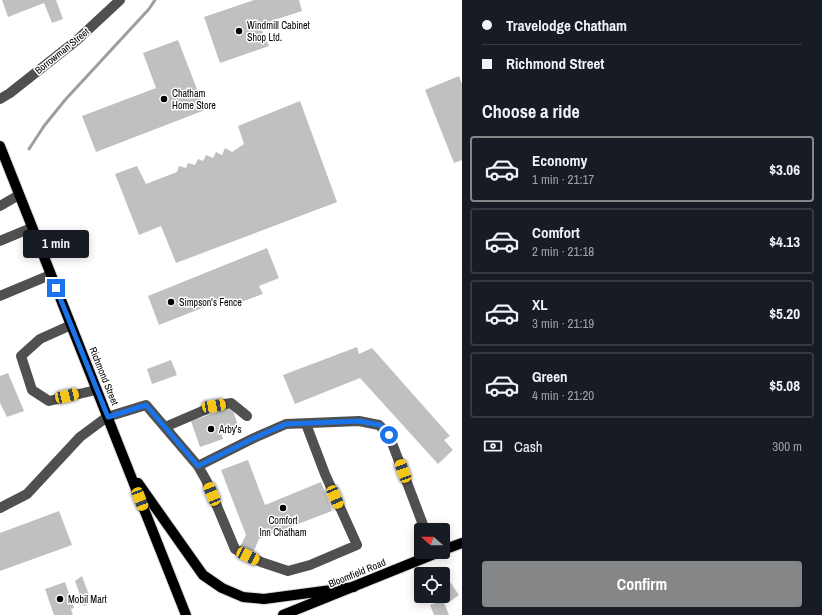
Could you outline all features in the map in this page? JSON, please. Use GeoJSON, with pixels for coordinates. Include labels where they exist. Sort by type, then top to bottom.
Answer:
{"type":"FeatureCollection","features":[{"type":"Feature","properties":{"kind":"main road","name":"Richmond Street"},"geometry":{"type":"LineString","coordinates":[[0,146],[31,228],[108,417],[186,615]]}},
{"type":"Feature","properties":{"kind":"main road"},"geometry":{"type":"LineString","coordinates":[[129,471],[203,575],[222,588],[243,597],[264,599],[354,587]]}},
{"type":"Feature","properties":{"kind":"main road","name":"Bloomfield Road"},"geometry":{"type":"LineString","coordinates":[[450,547],[462,543]]}},
{"type":"Feature","properties":{"kind":"main road","name":"Bloomfield Road"},"geometry":{"type":"LineString","coordinates":[[283,615],[420,559]]}},
{"type":"Feature","properties":{"kind":"street","name":"Borrowman Street"},"geometry":{"type":"LineString","coordinates":[[0,98],[10,93],[77,40],[120,0]]}},
{"type":"Feature","properties":{"kind":"street"},"geometry":{"type":"LineString","coordinates":[[0,206],[19,195]]}},
{"type":"Feature","properties":{"kind":"street"},"geometry":{"type":"LineString","coordinates":[[0,240],[31,228]]}},
{"type":"Feature","properties":{"kind":"street"},"geometry":{"type":"LineString","coordinates":[[0,296],[50,275]]}},
{"type":"Feature","properties":{"kind":"street"},"geometry":{"type":"LineString","coordinates":[[70,325],[40,339],[21,356],[32,390],[49,401],[96,390]]}},
{"type":"Feature","properties":{"kind":"street"},"geometry":{"type":"LineString","coordinates":[[165,427],[214,406],[231,403],[247,416]]}},
{"type":"Feature","properties":{"kind":"street"},"geometry":{"type":"LineString","coordinates":[[0,508],[27,494],[80,437],[108,417],[146,405],[198,466],[206,480],[235,549],[261,562],[288,571],[310,565],[357,545],[325,474],[306,424]]}},
{"type":"Feature","properties":{"kind":"street"},"geometry":{"type":"LineString","coordinates":[[198,466],[254,438],[285,425],[359,421],[380,425],[389,435],[422,523]]}},
{"type":"Feature","properties":{"kind":"building"},"geometry":{"type":"Polygon","coordinates":[[[2,0],[56,0],[63,19],[52,23],[44,3],[8,17],[2,0]]]}},
{"type":"Feature","properties":{"kind":"building"},"geometry":{"type":"Polygon","coordinates":[[[254,0],[299,0],[302,11],[259,25],[269,46],[220,63],[204,17],[254,0]]]}},
{"type":"Feature","properties":{"kind":"building","name":"Chatham Home Store"},"geometry":{"type":"Polygon","coordinates":[[[178,40],[205,110],[96,152],[82,116],[156,88],[143,53],[178,40]]]}},
{"type":"Feature","properties":{"kind":"building"},"geometry":{"type":"Polygon","coordinates":[[[459,76],[462,84],[462,160],[454,163],[425,90],[459,76]]]}},
{"type":"Feature","properties":{"kind":"building"},"geometry":{"type":"Polygon","coordinates":[[[300,101],[337,202],[176,263],[161,226],[139,235],[115,174],[137,166],[146,184],[177,172],[179,166],[186,168],[188,163],[195,165],[198,159],[203,161],[206,155],[213,158],[216,152],[222,155],[225,148],[232,152],[244,144],[238,126],[300,101]]]}},
{"type":"Feature","properties":{"kind":"building"},"geometry":{"type":"Polygon","coordinates":[[[267,248],[279,278],[259,286],[263,294],[228,307],[225,299],[159,325],[148,296],[267,248]]]}},
{"type":"Feature","properties":{"kind":"building"},"geometry":{"type":"Polygon","coordinates":[[[357,347],[359,354],[372,348],[450,436],[444,440],[453,450],[438,464],[360,378],[295,404],[283,375],[357,347]]]}},
{"type":"Feature","properties":{"kind":"building"},"geometry":{"type":"Polygon","coordinates":[[[171,360],[177,375],[152,384],[147,369],[171,360]]]}},
{"type":"Feature","properties":{"kind":"building"},"geometry":{"type":"Polygon","coordinates":[[[8,373],[24,411],[7,417],[0,403],[0,376],[8,373]]]}},
{"type":"Feature","properties":{"kind":"building","name":"Arby's"},"geometry":{"type":"Polygon","coordinates":[[[232,407],[238,426],[221,432],[223,439],[200,447],[191,421],[232,407]]]}},
{"type":"Feature","properties":{"kind":"building","name":"Comfort Inn Chatham"},"geometry":{"type":"Polygon","coordinates":[[[248,460],[265,505],[321,482],[332,511],[259,539],[253,553],[240,547],[246,535],[221,470],[248,460]]]}},
{"type":"Feature","properties":{"kind":"building"},"geometry":{"type":"Polygon","coordinates":[[[59,511],[72,545],[0,571],[0,533],[59,511]]]}},
{"type":"Feature","properties":{"kind":"building"},"geometry":{"type":"Polygon","coordinates":[[[82,576],[92,603],[84,606],[75,581],[82,576]]]}},
{"type":"Feature","properties":{"kind":"building","name":"Mobil Mart"},"geometry":{"type":"Polygon","coordinates":[[[65,582],[74,608],[71,609],[73,615],[54,615],[45,589],[65,582]]]}},
{"type":"Feature","properties":{"kind":"building"},"geometry":{"type":"Polygon","coordinates":[[[450,582],[459,595],[450,601],[450,582]]]}},
{"type":"Feature","properties":{"kind":"building"},"geometry":{"type":"Polygon","coordinates":[[[435,603],[444,603],[449,615],[434,615],[430,605],[435,603]]]}},
{"type":"Feature","properties":{"kind":"waterway"},"geometry":{"type":"LineString","coordinates":[[29,149],[44,126],[65,100],[149,9],[155,0]]}},
{"type":"Feature","properties":{"kind":"place","name":"Windmill Cabinet Shop Ltd."},"geometry":{"type":"Point","coordinates":[239,31]}},
{"type":"Feature","properties":{"kind":"place","name":"Chatham Home Store"},"geometry":{"type":"Point","coordinates":[164,99]}},
{"type":"Feature","properties":{"kind":"place","name":"Simpson's Fence"},"geometry":{"type":"Point","coordinates":[171,302]}},
{"type":"Feature","properties":{"kind":"place","name":"Arby's"},"geometry":{"type":"Point","coordinates":[211,429]}},
{"type":"Feature","properties":{"kind":"place","name":"Comfort Inn Chatham"},"geometry":{"type":"Point","coordinates":[283,508]}},
{"type":"Feature","properties":{"kind":"place","name":"Mobil Mart"},"geometry":{"type":"Point","coordinates":[60,599]}},
{"type":"Feature","properties":{"kind":"route"},"geometry":{"type":"LineString","coordinates":[[56,288],[108,417],[146,405],[198,466],[286,424],[359,421],[380,425],[389,435]]}}]}
